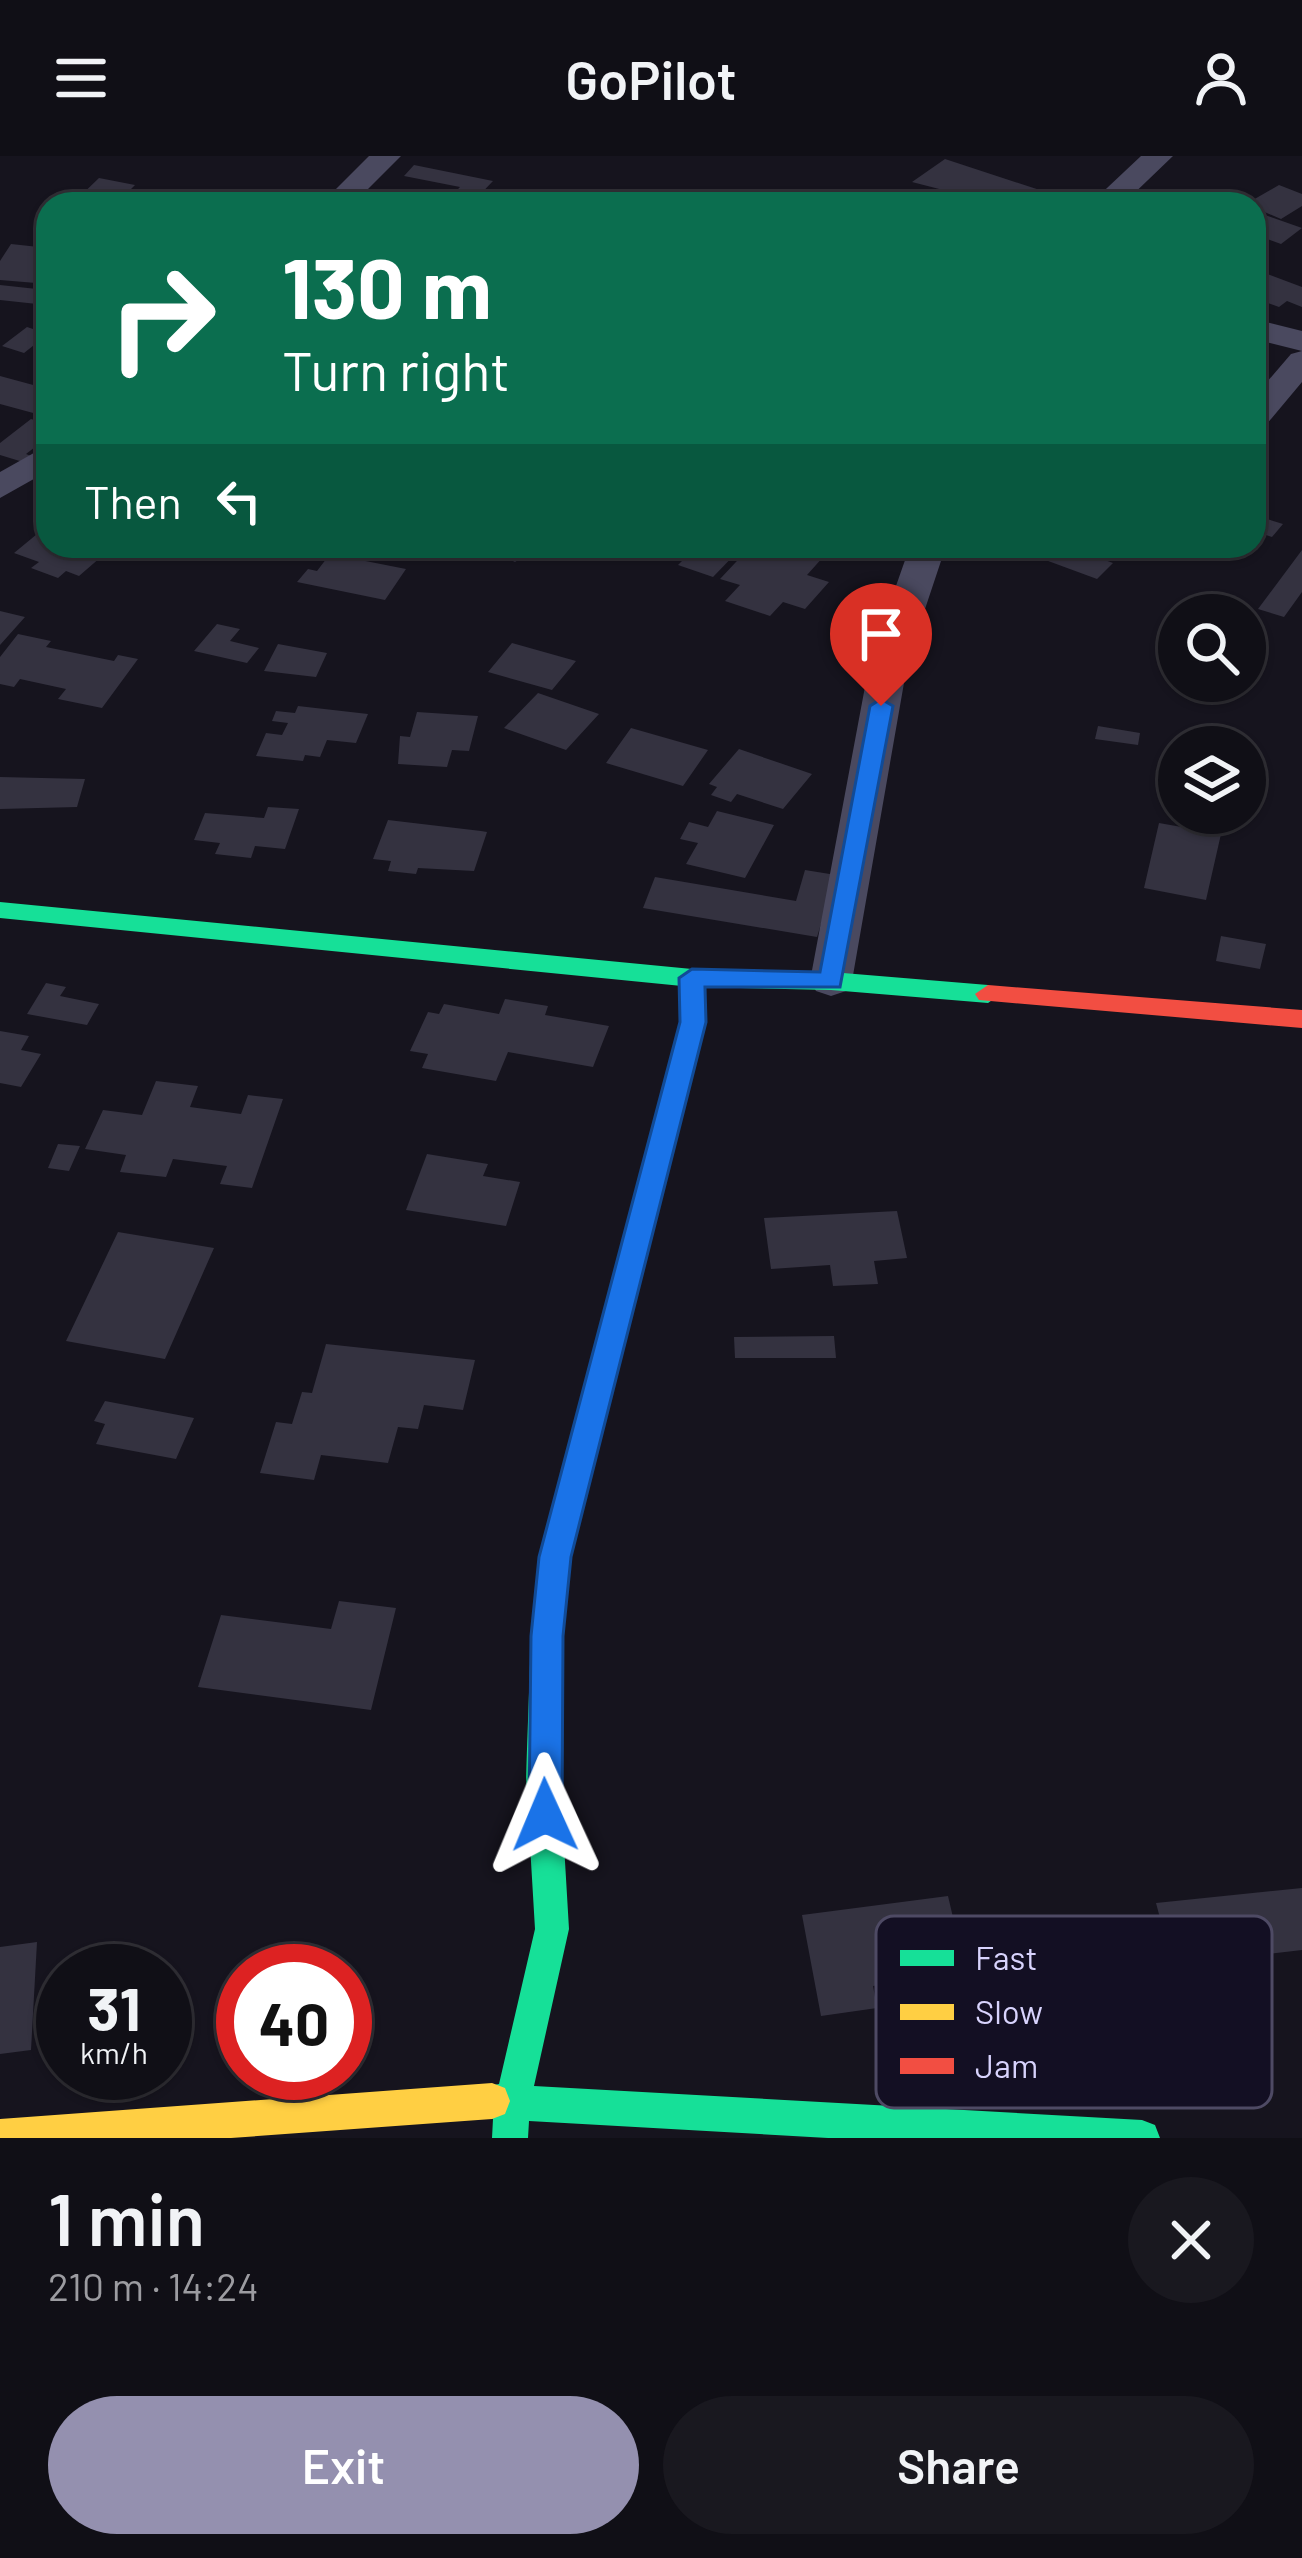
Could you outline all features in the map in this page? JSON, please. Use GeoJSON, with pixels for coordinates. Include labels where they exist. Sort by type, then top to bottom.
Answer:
{"type":"FeatureCollection","features":[{"type":"Feature","properties":{"kind":"street"},"geometry":{"type":"LineString","coordinates":[[348,192],[386,156]]}},
{"type":"Feature","properties":{"kind":"street"},"geometry":{"type":"LineString","coordinates":[[1118,192],[1158,156]]}},
{"type":"Feature","properties":{"kind":"street"},"geometry":{"type":"LineString","coordinates":[[1266,332],[1302,341]]}},
{"type":"Feature","properties":{"kind":"street"},"geometry":{"type":"LineString","coordinates":[[1266,404],[1302,361]]}},
{"type":"Feature","properties":{"kind":"street"},"geometry":{"type":"LineString","coordinates":[[0,488],[36,463]]}},
{"type":"Feature","properties":{"kind":"street"},"geometry":{"type":"LineString","coordinates":[[831,981],[889,660],[924,558]]}},
{"type":"Feature","properties":{"kind":"street"},"geometry":{"type":"LineString","coordinates":[[0,910],[692,978],[831,981],[1302,1019]]}},
{"type":"Feature","properties":{"kind":"street"},"geometry":{"type":"LineString","coordinates":[[510,2138],[513,2099],[552,1929],[544,1777],[547,1636],[555,1557],[693,1022],[692,978]]}},
{"type":"Feature","properties":{"kind":"street"},"geometry":{"type":"LineString","coordinates":[[0,2137],[513,2099],[1142,2138]]}},
{"type":"Feature","properties":{"kind":"building"},"geometry":{"type":"Polygon","coordinates":[[[945,159],[1046,192],[951,192],[912,182],[945,159]]]}},
{"type":"Feature","properties":{"kind":"building"},"geometry":{"type":"Polygon","coordinates":[[[414,165],[493,181],[482,192],[455,192],[460,187],[404,176],[414,165]]]}},
{"type":"Feature","properties":{"kind":"building"},"geometry":{"type":"Polygon","coordinates":[[[99,178],[135,185],[128,192],[84,192],[99,178]]]}},
{"type":"Feature","properties":{"kind":"building"},"geometry":{"type":"Polygon","coordinates":[[[1279,185],[1302,194],[1302,206],[1281,219],[1266,213],[1266,192],[1279,185]]]}},
{"type":"Feature","properties":{"kind":"building"},"geometry":{"type":"Polygon","coordinates":[[[1266,215],[1302,228],[1281,244],[1266,238],[1266,215]]]}},
{"type":"Feature","properties":{"kind":"building"},"geometry":{"type":"Polygon","coordinates":[[[11,244],[36,247],[36,283],[0,280],[0,261],[11,244]]]}},
{"type":"Feature","properties":{"kind":"building"},"geometry":{"type":"Polygon","coordinates":[[[1266,274],[1302,287],[1302,307],[1287,301],[1279,307],[1266,302],[1266,274]]]}},
{"type":"Feature","properties":{"kind":"building"},"geometry":{"type":"Polygon","coordinates":[[[0,285],[36,289],[36,304],[0,300],[0,285]]]}},
{"type":"Feature","properties":{"kind":"building"},"geometry":{"type":"Polygon","coordinates":[[[27,327],[36,330],[36,344],[24,353],[2,346],[27,327]]]}},
{"type":"Feature","properties":{"kind":"building"},"geometry":{"type":"Polygon","coordinates":[[[0,376],[36,386],[36,414],[0,404],[0,376]]]}},
{"type":"Feature","properties":{"kind":"building"},"geometry":{"type":"Polygon","coordinates":[[[31,419],[36,420],[36,446],[23,462],[0,455],[0,443],[31,419]]]}},
{"type":"Feature","properties":{"kind":"building"},"geometry":{"type":"Polygon","coordinates":[[[1266,519],[1283,524],[1272,537],[1266,535],[1266,519]]]}},
{"type":"Feature","properties":{"kind":"building"},"geometry":{"type":"Polygon","coordinates":[[[36,535],[36,558],[100,558],[79,576],[66,571],[58,578],[31,568],[39,562],[14,553],[36,535]]]}},
{"type":"Feature","properties":{"kind":"building"},"geometry":{"type":"Polygon","coordinates":[[[1302,550],[1302,592],[1284,617],[1266,611],[1266,598],[1302,550]]]}},
{"type":"Feature","properties":{"kind":"building"},"geometry":{"type":"Polygon","coordinates":[[[327,558],[406,569],[385,600],[297,582],[308,569],[317,571],[327,558]]]}},
{"type":"Feature","properties":{"kind":"building"},"geometry":{"type":"Polygon","coordinates":[[[685,558],[731,558],[713,577],[678,565],[685,558]]]}},
{"type":"Feature","properties":{"kind":"building"},"geometry":{"type":"Polygon","coordinates":[[[740,558],[822,558],[807,575],[829,582],[805,609],[783,602],[770,616],[725,601],[740,585],[720,579],[740,558]]]}},
{"type":"Feature","properties":{"kind":"building"},"geometry":{"type":"Polygon","coordinates":[[[1040,558],[1099,558],[1113,563],[1097,579],[1040,558]]]}},
{"type":"Feature","properties":{"kind":"building"},"geometry":{"type":"Polygon","coordinates":[[[0,611],[25,617],[0,645],[0,611]]]}},
{"type":"Feature","properties":{"kind":"building"},"geometry":{"type":"Polygon","coordinates":[[[217,624],[240,629],[230,641],[259,648],[247,663],[194,651],[217,624]]]}},
{"type":"Feature","properties":{"kind":"building"},"geometry":{"type":"Polygon","coordinates":[[[18,634],[51,641],[46,647],[114,661],[118,655],[138,659],[102,708],[58,699],[66,689],[20,679],[14,687],[0,684],[0,657],[18,634]]]}},
{"type":"Feature","properties":{"kind":"building"},"geometry":{"type":"Polygon","coordinates":[[[512,643],[576,661],[552,690],[488,672],[512,643]]]}},
{"type":"Feature","properties":{"kind":"building"},"geometry":{"type":"Polygon","coordinates":[[[278,644],[327,653],[316,677],[264,671],[278,644]]]}},
{"type":"Feature","properties":{"kind":"building"},"geometry":{"type":"Polygon","coordinates":[[[538,693],[599,714],[566,750],[504,728],[538,693]]]}},
{"type":"Feature","properties":{"kind":"building"},"geometry":{"type":"Polygon","coordinates":[[[298,706],[368,714],[356,743],[327,740],[320,757],[305,755],[303,761],[256,756],[266,733],[282,735],[288,723],[272,721],[276,711],[295,713],[298,706]]]}},
{"type":"Feature","properties":{"kind":"building"},"geometry":{"type":"Polygon","coordinates":[[[417,712],[478,716],[469,751],[452,750],[447,767],[398,764],[400,736],[410,737],[417,712]]]}},
{"type":"Feature","properties":{"kind":"building"},"geometry":{"type":"Polygon","coordinates":[[[1098,726],[1140,733],[1138,745],[1095,739],[1098,726]]]}},
{"type":"Feature","properties":{"kind":"building"},"geometry":{"type":"Polygon","coordinates":[[[631,728],[708,750],[683,786],[606,763],[631,728]]]}},
{"type":"Feature","properties":{"kind":"building"},"geometry":{"type":"Polygon","coordinates":[[[739,749],[812,774],[783,809],[737,794],[731,802],[711,795],[717,787],[709,784],[739,749]]]}},
{"type":"Feature","properties":{"kind":"building"},"geometry":{"type":"Polygon","coordinates":[[[0,777],[85,779],[77,807],[0,809],[0,777]]]}},
{"type":"Feature","properties":{"kind":"building"},"geometry":{"type":"Polygon","coordinates":[[[268,807],[299,809],[285,849],[255,846],[251,858],[215,854],[220,843],[194,840],[205,813],[264,818],[268,807]]]}},
{"type":"Feature","properties":{"kind":"building"},"geometry":{"type":"Polygon","coordinates":[[[717,811],[774,825],[745,878],[686,864],[698,843],[680,839],[689,822],[708,827],[717,811]]]}},
{"type":"Feature","properties":{"kind":"building"},"geometry":{"type":"Polygon","coordinates":[[[388,820],[487,832],[474,871],[388,871],[391,861],[373,859],[388,820]]]}},
{"type":"Feature","properties":{"kind":"building"},"geometry":{"type":"Polygon","coordinates":[[[1158,827],[1158,834],[1221,834],[1206,900],[1144,888],[1158,827]]]}},
{"type":"Feature","properties":{"kind":"building"},"geometry":{"type":"Polygon","coordinates":[[[805,870],[836,875],[817,937],[643,908],[655,877],[796,901],[805,870]]]}},
{"type":"Feature","properties":{"kind":"building"},"geometry":{"type":"Polygon","coordinates":[[[1221,936],[1266,944],[1260,969],[1216,961],[1221,936]]]}},
{"type":"Feature","properties":{"kind":"building"},"geometry":{"type":"Polygon","coordinates":[[[46,983],[66,987],[60,996],[99,1004],[87,1025],[27,1014],[46,983]]]}},
{"type":"Feature","properties":{"kind":"building"},"geometry":{"type":"Polygon","coordinates":[[[505,999],[548,1006],[545,1015],[609,1026],[593,1067],[508,1052],[496,1081],[422,1068],[428,1054],[410,1051],[428,1012],[439,1014],[444,1004],[499,1014],[505,999]]]}},
{"type":"Feature","properties":{"kind":"building"},"geometry":{"type":"Polygon","coordinates":[[[0,1031],[29,1036],[21,1050],[41,1054],[21,1087],[0,1083],[0,1031]]]}},
{"type":"Feature","properties":{"kind":"building"},"geometry":{"type":"Polygon","coordinates":[[[156,1081],[198,1086],[190,1107],[241,1114],[248,1095],[283,1099],[252,1188],[220,1184],[227,1166],[173,1159],[166,1177],[120,1172],[126,1155],[85,1149],[103,1110],[142,1115],[156,1081]]]}},
{"type":"Feature","properties":{"kind":"building"},"geometry":{"type":"Polygon","coordinates":[[[58,1144],[80,1146],[69,1171],[48,1168],[58,1144]]]}},
{"type":"Feature","properties":{"kind":"building"},"geometry":{"type":"Polygon","coordinates":[[[427,1154],[488,1164],[483,1176],[520,1182],[506,1226],[406,1210],[427,1154]]]}},
{"type":"Feature","properties":{"kind":"building"},"geometry":{"type":"Polygon","coordinates":[[[897,1211],[907,1258],[874,1261],[878,1284],[833,1286],[830,1265],[771,1269],[764,1218],[897,1211]]]}},
{"type":"Feature","properties":{"kind":"building"},"geometry":{"type":"Polygon","coordinates":[[[118,1232],[214,1248],[165,1359],[66,1341],[118,1232]]]}},
{"type":"Feature","properties":{"kind":"building"},"geometry":{"type":"Polygon","coordinates":[[[834,1336],[836,1358],[735,1358],[734,1337],[834,1336]]]}},
{"type":"Feature","properties":{"kind":"building"},"geometry":{"type":"Polygon","coordinates":[[[326,1344],[475,1360],[463,1410],[424,1405],[418,1429],[398,1427],[388,1463],[321,1455],[314,1480],[260,1473],[276,1422],[292,1424],[302,1392],[312,1393],[326,1344]]]}},
{"type":"Feature","properties":{"kind":"building"},"geometry":{"type":"Polygon","coordinates":[[[105,1401],[194,1418],[176,1459],[96,1444],[105,1424],[94,1421],[105,1401]]]}},
{"type":"Feature","properties":{"kind":"building"},"geometry":{"type":"Polygon","coordinates":[[[339,1601],[396,1608],[371,1710],[198,1687],[221,1615],[331,1629],[339,1601]]]}},
{"type":"Feature","properties":{"kind":"building"},"geometry":{"type":"Polygon","coordinates":[[[1302,1888],[1302,1950],[1272,1953],[1272,1916],[1159,1916],[1156,1903],[1302,1888]]]}},
{"type":"Feature","properties":{"kind":"building"},"geometry":{"type":"Polygon","coordinates":[[[948,1896],[953,1916],[876,1916],[876,2008],[821,2016],[802,1915],[948,1896]]]}},
{"type":"Feature","properties":{"kind":"building"},"geometry":{"type":"Polygon","coordinates":[[[37,1942],[31,2050],[0,2054],[0,1947],[37,1942]]]}},
{"type":"Feature","properties":{"kind":"traffic: fast"},"geometry":{"type":"LineString","coordinates":[[0,910],[692,978],[831,981],[988,994]]}},
{"type":"Feature","properties":{"kind":"traffic: fast"},"geometry":{"type":"LineString","coordinates":[[510,2138],[513,2099],[552,1929],[543,1777],[547,1636],[555,1557],[596,1396]]}},
{"type":"Feature","properties":{"kind":"traffic: fast"},"geometry":{"type":"LineString","coordinates":[[492,2101],[1142,2138]]}},
{"type":"Feature","properties":{"kind":"traffic: slow"},"geometry":{"type":"LineString","coordinates":[[596,1396],[693,1022],[692,978]]}},
{"type":"Feature","properties":{"kind":"traffic: slow"},"geometry":{"type":"LineString","coordinates":[[0,2137],[492,2101]]}},
{"type":"Feature","properties":{"kind":"traffic: jam"},"geometry":{"type":"LineString","coordinates":[[988,994],[1302,1019]]}},
{"type":"Feature","properties":{"kind":"route"},"geometry":{"type":"LineString","coordinates":[[545,1815],[547,1636],[555,1557],[693,1022],[692,978],[831,981],[881,706]]}}]}
